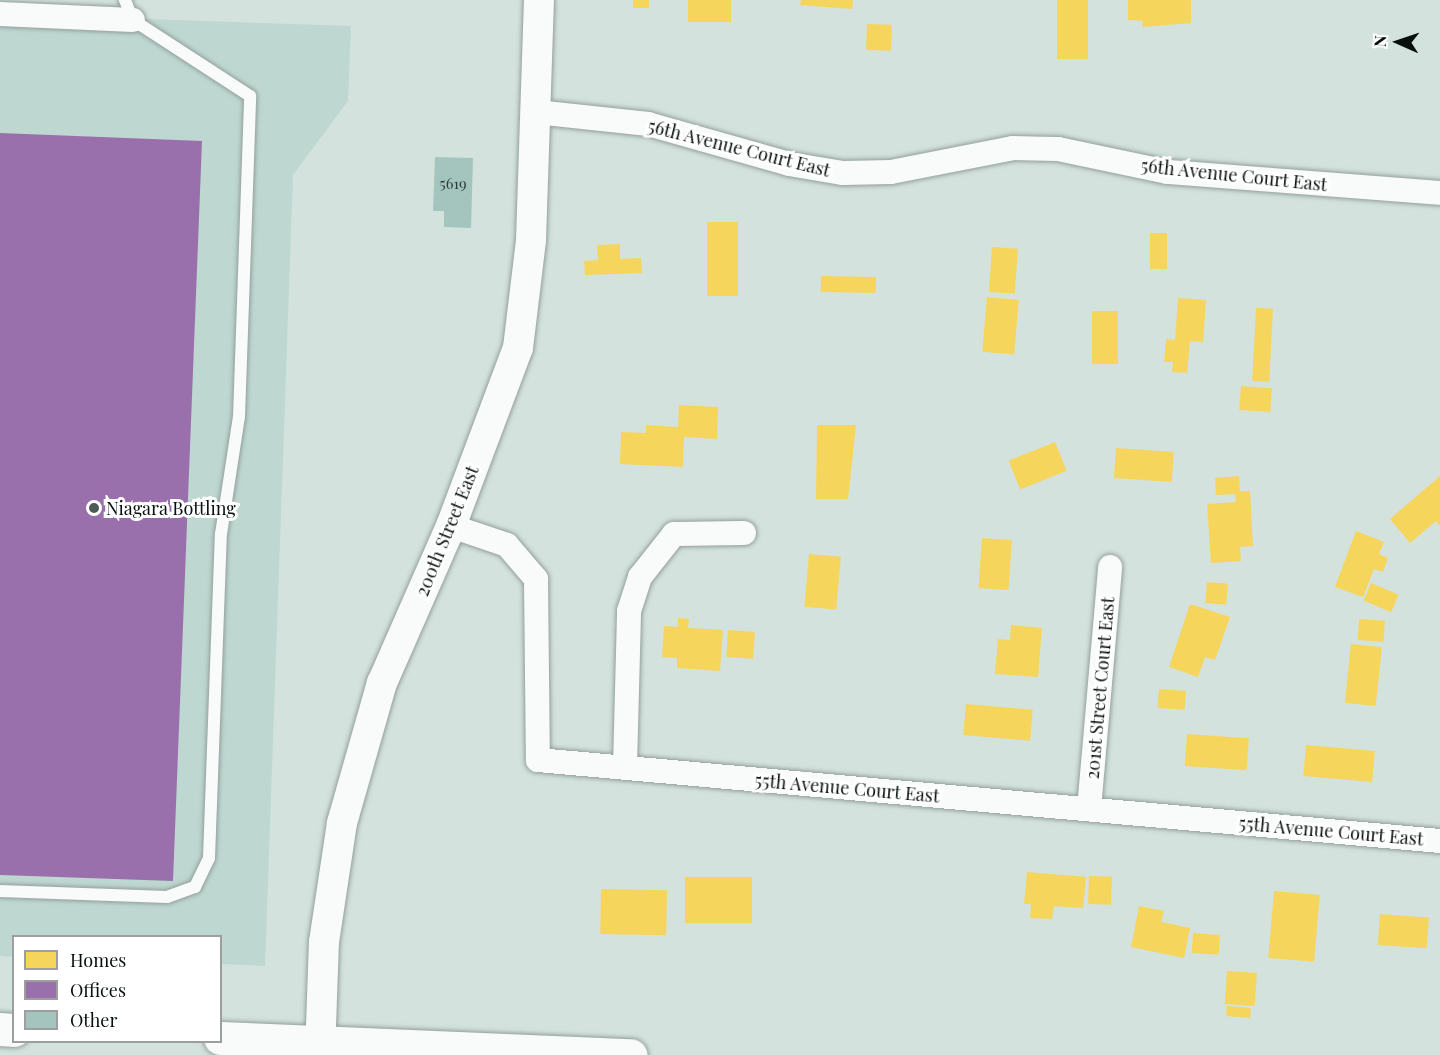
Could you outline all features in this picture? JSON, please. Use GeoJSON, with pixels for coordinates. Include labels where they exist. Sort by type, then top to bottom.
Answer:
{"type":"FeatureCollection","features":[{"type":"Feature","properties":{"kind":"main road"},"geometry":{"type":"LineString","coordinates":[[222,1038],[320,1049],[496,1050],[631,1055]]}},
{"type":"Feature","properties":{"kind":"street","name":"200th Street East"},"geometry":{"type":"LineString","coordinates":[[320,1049],[324,942],[342,823],[382,682],[451,526],[518,348],[531,240],[538,0]]}},
{"type":"Feature","properties":{"kind":"street"},"geometry":{"type":"LineString","coordinates":[[0,14],[129,10]]}},
{"type":"Feature","properties":{"kind":"street","name":"56th Avenue Court East"},"geometry":{"type":"LineString","coordinates":[[536,112],[648,124],[789,164],[843,173],[891,172],[1013,148],[1058,149],[1168,171],[1440,193]]}},
{"type":"Feature","properties":{"kind":"street","name":"55th Avenue Court East"},"geometry":{"type":"LineString","coordinates":[[451,526],[507,545],[536,579],[538,760],[1440,841]]}},
{"type":"Feature","properties":{"kind":"street"},"geometry":{"type":"LineString","coordinates":[[625,767],[629,611],[640,577],[674,534],[744,533]]}},
{"type":"Feature","properties":{"kind":"street","name":"201st Street Court East"},"geometry":{"type":"LineString","coordinates":[[1089,809],[1110,567]]}},
{"type":"Feature","properties":{"kind":"lane"},"geometry":{"type":"LineString","coordinates":[[0,891],[174,896],[195,887],[209,858],[221,534],[239,417],[250,96],[129,10]]}},
{"type":"Feature","properties":{"kind":"shaded area"},"geometry":{"type":"Polygon","coordinates":[[[0,14],[351,26],[348,101],[293,175],[265,966],[222,964],[222,935],[12,935],[12,957],[0,956],[0,14]]]}},
{"type":"Feature","properties":{"kind":"building: Homes"},"geometry":{"type":"Polygon","coordinates":[[[633,0],[649,0],[649,8],[633,8],[633,0]]]}},
{"type":"Feature","properties":{"kind":"building: Homes"},"geometry":{"type":"Polygon","coordinates":[[[688,0],[731,0],[731,22],[688,22],[688,0]]]}},
{"type":"Feature","properties":{"kind":"building: Homes"},"geometry":{"type":"Polygon","coordinates":[[[801,0],[853,0],[852,9],[800,5],[801,0]]]}},
{"type":"Feature","properties":{"kind":"building: Homes"},"geometry":{"type":"Polygon","coordinates":[[[1057,0],[1088,0],[1088,59],[1057,59],[1057,0]]]}},
{"type":"Feature","properties":{"kind":"building: Homes"},"geometry":{"type":"Polygon","coordinates":[[[1128,0],[1191,0],[1191,23],[1142,27],[1143,21],[1128,20],[1128,0]]]}},
{"type":"Feature","properties":{"kind":"building: Homes"},"geometry":{"type":"Polygon","coordinates":[[[867,24],[892,25],[891,51],[866,50],[867,24]]]}},
{"type":"Feature","properties":{"kind":"building: Homes"},"geometry":{"type":"Polygon","coordinates":[[[707,222],[738,222],[738,296],[707,296],[707,222]]]}},
{"type":"Feature","properties":{"kind":"building: Homes"},"geometry":{"type":"Polygon","coordinates":[[[1150,233],[1167,233],[1167,269],[1150,269],[1150,233]]]}},
{"type":"Feature","properties":{"kind":"building: Homes"},"geometry":{"type":"Polygon","coordinates":[[[620,244],[620,259],[641,258],[642,273],[585,275],[584,261],[598,260],[597,245],[620,244]]]}},
{"type":"Feature","properties":{"kind":"building: Homes"},"geometry":{"type":"Polygon","coordinates":[[[992,247],[1018,249],[1015,294],[989,292],[992,247]]]}},
{"type":"Feature","properties":{"kind":"building: Homes"},"geometry":{"type":"Polygon","coordinates":[[[821,276],[876,277],[876,293],[821,292],[821,276]]]}},
{"type":"Feature","properties":{"kind":"building: Homes"},"geometry":{"type":"Polygon","coordinates":[[[987,297],[1019,300],[1014,355],[982,352],[987,297]]]}},
{"type":"Feature","properties":{"kind":"building: Homes"},"geometry":{"type":"Polygon","coordinates":[[[1178,298],[1206,300],[1203,342],[1190,341],[1187,373],[1172,372],[1173,362],[1164,362],[1166,339],[1175,340],[1178,298]]]}},
{"type":"Feature","properties":{"kind":"building: Homes"},"geometry":{"type":"Polygon","coordinates":[[[1256,308],[1273,309],[1269,382],[1252,381],[1256,308]]]}},
{"type":"Feature","properties":{"kind":"building: Homes"},"geometry":{"type":"Polygon","coordinates":[[[1092,311],[1118,311],[1118,364],[1092,364],[1092,311]]]}},
{"type":"Feature","properties":{"kind":"building: Homes"},"geometry":{"type":"Polygon","coordinates":[[[1241,386],[1272,388],[1270,412],[1239,410],[1241,386]]]}},
{"type":"Feature","properties":{"kind":"building: Homes"},"geometry":{"type":"Polygon","coordinates":[[[679,405],[718,407],[717,439],[684,437],[683,467],[620,464],[621,432],[646,433],[646,425],[678,427],[679,405]]]}},
{"type":"Feature","properties":{"kind":"building: Homes"},"geometry":{"type":"Polygon","coordinates":[[[817,425],[856,425],[848,499],[816,499],[817,425]]]}},
{"type":"Feature","properties":{"kind":"building: Homes"},"geometry":{"type":"Polygon","coordinates":[[[1055,442],[1067,471],[1020,489],[1009,461],[1055,442]]]}},
{"type":"Feature","properties":{"kind":"building: Homes"},"geometry":{"type":"Polygon","coordinates":[[[1116,448],[1174,452],[1172,482],[1114,478],[1116,448]]]}},
{"type":"Feature","properties":{"kind":"building: Homes"},"geometry":{"type":"Polygon","coordinates":[[[1239,476],[1240,491],[1250,491],[1253,546],[1240,547],[1241,561],[1211,563],[1207,504],[1236,502],[1235,494],[1216,495],[1215,478],[1239,476]]]}},
{"type":"Feature","properties":{"kind":"building: Homes"},"geometry":{"type":"Polygon","coordinates":[[[1440,476],[1440,526],[1436,521],[1410,543],[1390,519],[1440,476]]]}},
{"type":"Feature","properties":{"kind":"building: Homes"},"geometry":{"type":"Polygon","coordinates":[[[1356,531],[1384,542],[1379,554],[1388,558],[1383,572],[1374,569],[1363,597],[1335,587],[1356,531]]]}},
{"type":"Feature","properties":{"kind":"building: Homes"},"geometry":{"type":"Polygon","coordinates":[[[982,538],[1012,540],[1008,590],[979,588],[982,538]]]}},
{"type":"Feature","properties":{"kind":"building: Homes"},"geometry":{"type":"Polygon","coordinates":[[[809,554],[841,557],[836,610],[804,607],[809,554]]]}},
{"type":"Feature","properties":{"kind":"building: Homes"},"geometry":{"type":"Polygon","coordinates":[[[1207,582],[1228,584],[1226,605],[1205,603],[1207,582]]]}},
{"type":"Feature","properties":{"kind":"building: Homes"},"geometry":{"type":"Polygon","coordinates":[[[1371,583],[1399,595],[1391,612],[1364,600],[1371,583]]]}},
{"type":"Feature","properties":{"kind":"building: Homes"},"geometry":{"type":"Polygon","coordinates":[[[1190,604],[1230,617],[1215,660],[1205,657],[1198,677],[1169,667],[1190,604]]]}},
{"type":"Feature","properties":{"kind":"building: Homes"},"geometry":{"type":"Polygon","coordinates":[[[678,618],[689,619],[688,628],[723,630],[720,671],[677,668],[677,658],[662,657],[664,626],[678,627],[678,618]]]}},
{"type":"Feature","properties":{"kind":"building: Homes"},"geometry":{"type":"Polygon","coordinates":[[[1359,619],[1385,621],[1383,642],[1358,640],[1359,619]]]}},
{"type":"Feature","properties":{"kind":"building: Homes"},"geometry":{"type":"Polygon","coordinates":[[[1011,625],[1042,628],[1038,677],[995,674],[998,639],[1010,640],[1011,625]]]}},
{"type":"Feature","properties":{"kind":"building: Homes"},"geometry":{"type":"Polygon","coordinates":[[[728,630],[755,632],[753,659],[726,657],[728,630]]]}},
{"type":"Feature","properties":{"kind":"building: Homes"},"geometry":{"type":"Polygon","coordinates":[[[1351,644],[1382,647],[1376,706],[1345,703],[1351,644]]]}},
{"type":"Feature","properties":{"kind":"building: Homes"},"geometry":{"type":"Polygon","coordinates":[[[1159,689],[1186,691],[1185,710],[1158,708],[1159,689]]]}},
{"type":"Feature","properties":{"kind":"building: Homes"},"geometry":{"type":"Polygon","coordinates":[[[966,704],[1033,710],[1030,741],[963,735],[966,704]]]}},
{"type":"Feature","properties":{"kind":"building: Homes"},"geometry":{"type":"Polygon","coordinates":[[[1187,734],[1249,738],[1247,770],[1185,766],[1187,734]]]}},
{"type":"Feature","properties":{"kind":"building: Homes"},"geometry":{"type":"Polygon","coordinates":[[[1306,745],[1375,751],[1372,782],[1303,776],[1306,745]]]}},
{"type":"Feature","properties":{"kind":"building: Homes"},"geometry":{"type":"Polygon","coordinates":[[[1027,872],[1086,877],[1083,908],[1054,906],[1052,919],[1030,918],[1031,904],[1024,904],[1027,872]]]}},
{"type":"Feature","properties":{"kind":"building: Homes"},"geometry":{"type":"Polygon","coordinates":[[[1089,876],[1112,877],[1111,905],[1088,904],[1089,876]]]}},
{"type":"Feature","properties":{"kind":"building: Homes"},"geometry":{"type":"Polygon","coordinates":[[[685,877],[752,877],[752,923],[685,923],[685,877]]]}},
{"type":"Feature","properties":{"kind":"building: Homes"},"geometry":{"type":"Polygon","coordinates":[[[601,889],[667,890],[666,935],[600,934],[601,889]]]}},
{"type":"Feature","properties":{"kind":"building: Homes"},"geometry":{"type":"Polygon","coordinates":[[[1274,891],[1320,895],[1314,962],[1268,958],[1274,891]]]}},
{"type":"Feature","properties":{"kind":"building: Homes"},"geometry":{"type":"Polygon","coordinates":[[[1139,906],[1164,911],[1161,922],[1190,928],[1184,958],[1131,947],[1139,906]]]}},
{"type":"Feature","properties":{"kind":"building: Homes"},"geometry":{"type":"Polygon","coordinates":[[[1380,914],[1429,917],[1427,948],[1378,945],[1380,914]]]}},
{"type":"Feature","properties":{"kind":"building: Homes"},"geometry":{"type":"Polygon","coordinates":[[[1193,933],[1220,935],[1219,955],[1192,953],[1193,933]]]}},
{"type":"Feature","properties":{"kind":"building: Homes"},"geometry":{"type":"Polygon","coordinates":[[[1227,971],[1257,973],[1255,1006],[1225,1004],[1227,971]]]}},
{"type":"Feature","properties":{"kind":"building: Homes"},"geometry":{"type":"Polygon","coordinates":[[[1227,1006],[1251,1008],[1250,1018],[1226,1016],[1227,1006]]]}},
{"type":"Feature","properties":{"kind":"building: Offices","name":"Niagara Bottling"},"geometry":{"type":"Polygon","coordinates":[[[0,133],[202,141],[173,881],[0,875],[0,133]]]}},
{"type":"Feature","properties":{"kind":"building: Other"},"geometry":{"type":"Polygon","coordinates":[[[435,157],[473,158],[471,228],[444,227],[444,211],[433,211],[435,157]]]}},
{"type":"Feature","properties":{"kind":"place","name":"Niagara Bottling"},"geometry":{"type":"Point","coordinates":[94,508]}}]}
